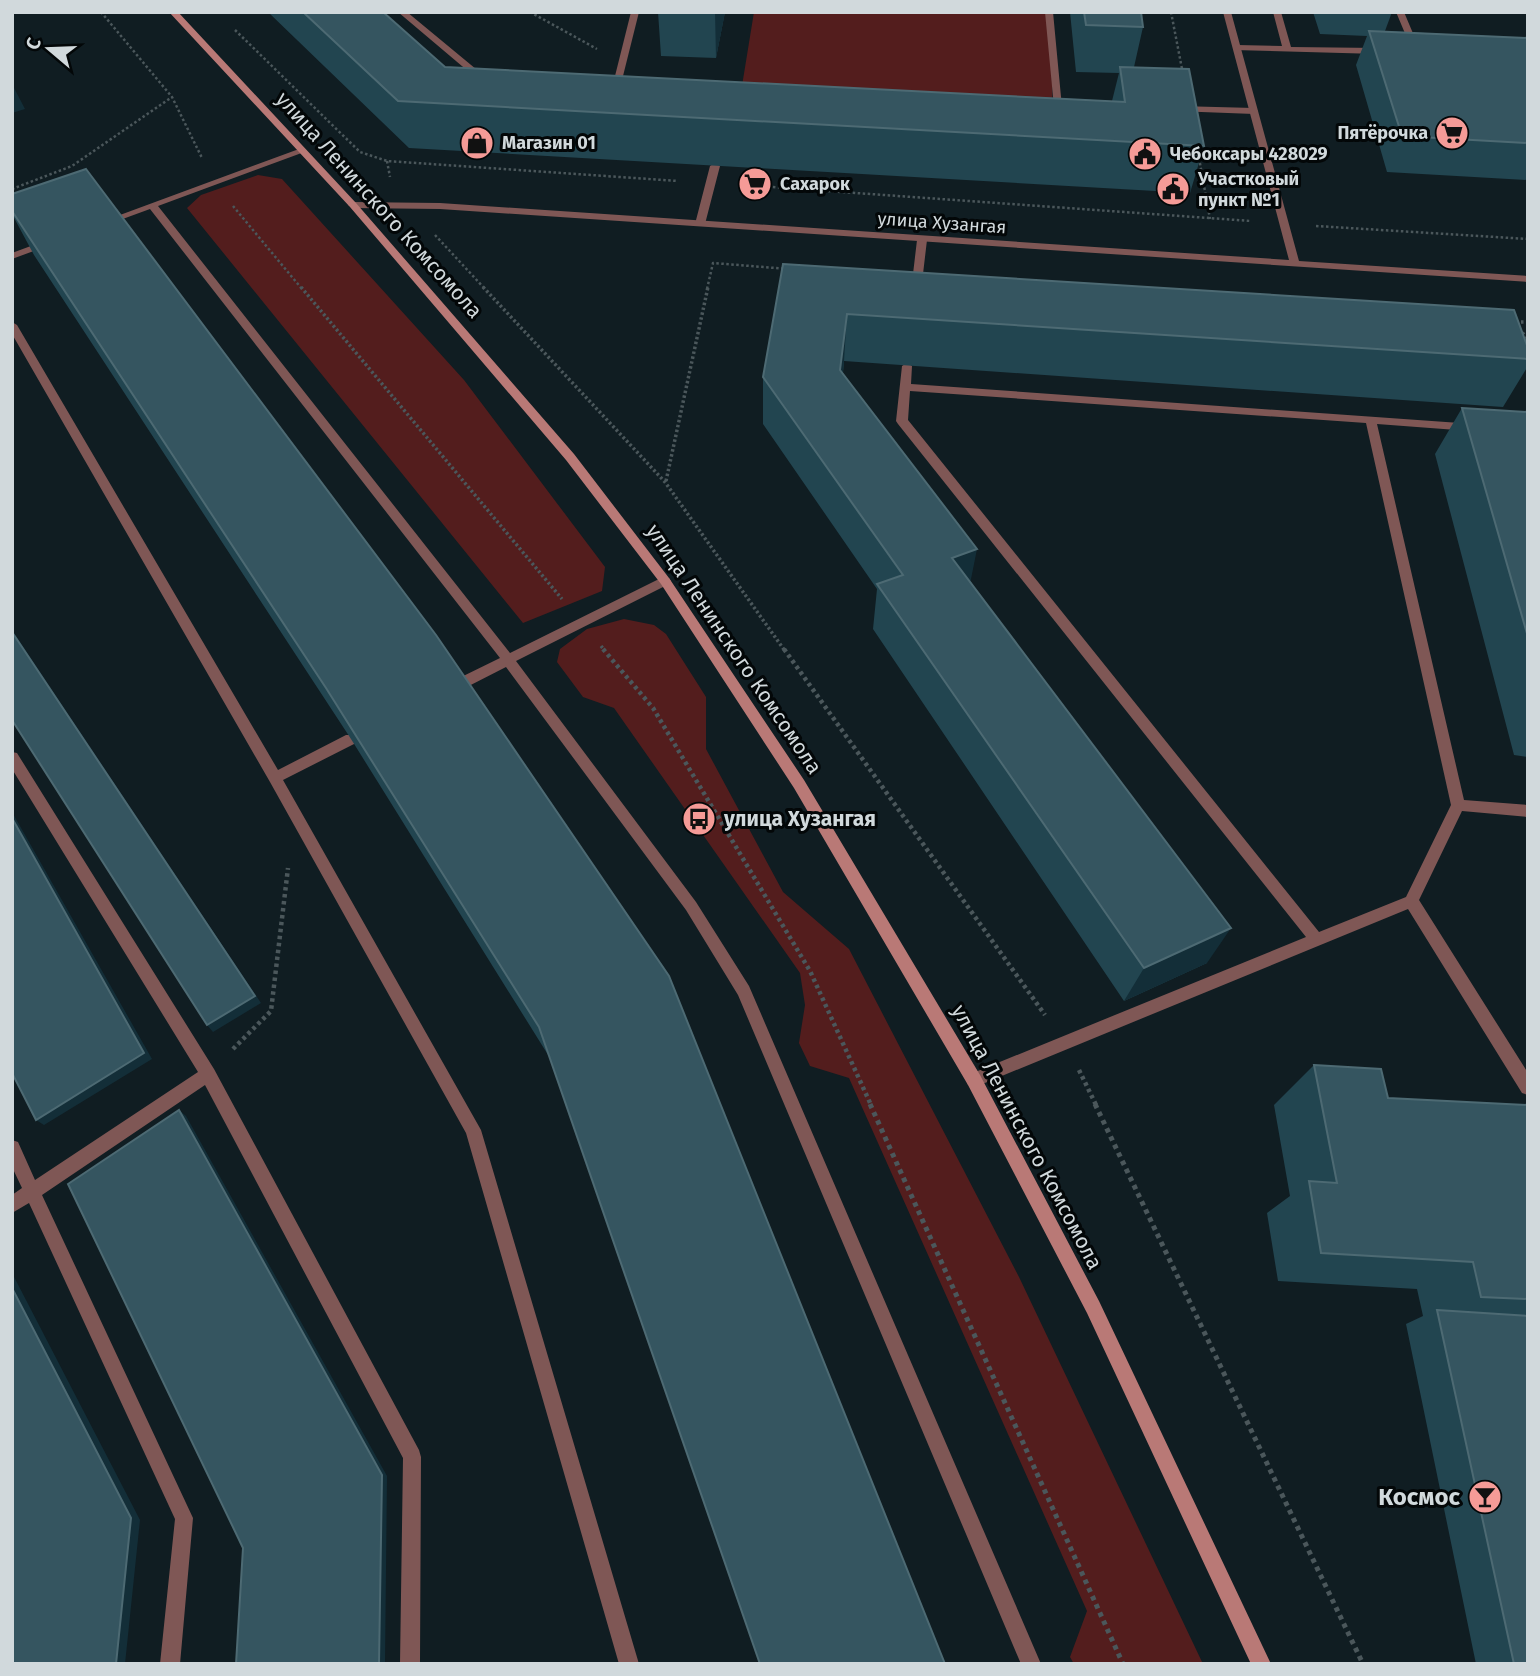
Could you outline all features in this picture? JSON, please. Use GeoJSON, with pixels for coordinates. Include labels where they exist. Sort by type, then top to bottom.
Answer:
{"type":"FeatureCollection","features":[{"type":"Feature","properties":{"kind":"main road","name":"улица Ленинского Комсомола"},"geometry":{"type":"LineString","coordinates":[[173,12],[354,205],[570,457],[665,581],[799,784],[974,1080],[1093,1307],[1261,1664]]}},
{"type":"Feature","properties":{"kind":"street"},"geometry":{"type":"LineString","coordinates":[[402,12],[496,90]]}},
{"type":"Feature","properties":{"kind":"street"},"geometry":{"type":"LineString","coordinates":[[614,97],[635,12]]}},
{"type":"Feature","properties":{"kind":"street"},"geometry":{"type":"LineString","coordinates":[[1046,122],[1060,122],[1049,12]]}},
{"type":"Feature","properties":{"kind":"street"},"geometry":{"type":"LineString","coordinates":[[1227,12],[1295,264]]}},
{"type":"Feature","properties":{"kind":"street"},"geometry":{"type":"LineString","coordinates":[[1277,12],[1287,49]]}},
{"type":"Feature","properties":{"kind":"street"},"geometry":{"type":"LineString","coordinates":[[1400,12],[1417,52],[1404,52]]}},
{"type":"Feature","properties":{"kind":"street"},"geometry":{"type":"LineString","coordinates":[[1237,48],[1391,52]]}},
{"type":"Feature","properties":{"kind":"street"},"geometry":{"type":"LineString","coordinates":[[601,96],[627,98]]}},
{"type":"Feature","properties":{"kind":"street"},"geometry":{"type":"LineString","coordinates":[[1058,104],[1071,104]]}},
{"type":"Feature","properties":{"kind":"street"},"geometry":{"type":"LineString","coordinates":[[1163,108],[1254,111]]}},
{"type":"Feature","properties":{"kind":"street"},"geometry":{"type":"LineString","coordinates":[[101,223],[302,151]]}},
{"type":"Feature","properties":{"kind":"street"},"geometry":{"type":"LineString","coordinates":[[700,224],[715,166]]}},
{"type":"Feature","properties":{"kind":"street","name":"улица Хузангая"},"geometry":{"type":"LineString","coordinates":[[354,205],[407,204],[1528,279]]}},
{"type":"Feature","properties":{"kind":"street"},"geometry":{"type":"LineString","coordinates":[[152,205],[508,660],[691,906],[744,991],[1031,1664]]}},
{"type":"Feature","properties":{"kind":"street"},"geometry":{"type":"LineString","coordinates":[[12,256],[63,237]]}},
{"type":"Feature","properties":{"kind":"street"},"geometry":{"type":"LineString","coordinates":[[915,306],[922,240]]}},
{"type":"Feature","properties":{"kind":"street"},"geometry":{"type":"LineString","coordinates":[[12,325],[275,778],[473,1130],[629,1664]]}},
{"type":"Feature","properties":{"kind":"street"},"geometry":{"type":"LineString","coordinates":[[907,366],[902,421],[1317,940]]}},
{"type":"Feature","properties":{"kind":"street"},"geometry":{"type":"LineString","coordinates":[[905,387],[1489,428]]}},
{"type":"Feature","properties":{"kind":"street"},"geometry":{"type":"LineString","coordinates":[[974,1080],[1411,901],[1458,805],[1371,420]]}},
{"type":"Feature","properties":{"kind":"street"},"geometry":{"type":"LineString","coordinates":[[454,687],[665,581]]}},
{"type":"Feature","properties":{"kind":"street"},"geometry":{"type":"LineString","coordinates":[[275,778],[351,739]]}},
{"type":"Feature","properties":{"kind":"street"},"geometry":{"type":"LineString","coordinates":[[12,757],[208,1074],[412,1457],[410,1664]]}},
{"type":"Feature","properties":{"kind":"street"},"geometry":{"type":"LineString","coordinates":[[1458,805],[1528,811]]}},
{"type":"Feature","properties":{"kind":"street"},"geometry":{"type":"LineString","coordinates":[[1411,901],[1528,1088]]}},
{"type":"Feature","properties":{"kind":"street"},"geometry":{"type":"LineString","coordinates":[[12,1205],[208,1074]]}},
{"type":"Feature","properties":{"kind":"street"},"geometry":{"type":"LineString","coordinates":[[12,1148],[184,1518],[170,1664]]}},
{"type":"Feature","properties":{"kind":"path"},"geometry":{"type":"LineString","coordinates":[[101,12],[172,97],[214,182]]}},
{"type":"Feature","properties":{"kind":"path"},"geometry":{"type":"LineString","coordinates":[[530,12],[622,63]]}},
{"type":"Feature","properties":{"kind":"path"},"geometry":{"type":"LineString","coordinates":[[1171,12],[1210,219]]}},
{"type":"Feature","properties":{"kind":"path"},"geometry":{"type":"LineString","coordinates":[[227,22],[360,152],[387,161],[1528,239]]}},
{"type":"Feature","properties":{"kind":"path"},"geometry":{"type":"LineString","coordinates":[[12,189],[72,166],[172,97]]}},
{"type":"Feature","properties":{"kind":"path"},"geometry":{"type":"LineString","coordinates":[[430,230],[666,482],[1066,1044],[1363,1664]]}},
{"type":"Feature","properties":{"kind":"path"},"geometry":{"type":"LineString","coordinates":[[666,482],[713,263],[795,269]]}},
{"type":"Feature","properties":{"kind":"path"},"geometry":{"type":"LineString","coordinates":[[1513,321],[1528,322]]}},
{"type":"Feature","properties":{"kind":"path"},"geometry":{"type":"LineString","coordinates":[[208,1074],[271,1011],[294,813]]}},
{"type":"Feature","properties":{"kind":"shaded area"},"geometry":{"type":"Polygon","coordinates":[[[754,12],[1050,12],[1053,119],[741,92],[754,12]]]}},
{"type":"Feature","properties":{"kind":"shaded area"},"geometry":{"type":"Polygon","coordinates":[[[258,175],[282,179],[464,380],[605,567],[602,591],[523,623],[187,208],[201,195],[258,175]]]}},
{"type":"Feature","properties":{"kind":"shaded area"},"geometry":{"type":"Polygon","coordinates":[[[624,619],[654,625],[666,634],[706,697],[706,749],[783,892],[849,949],[1019,1277],[1203,1664],[1074,1664],[1070,1657],[1087,1611],[849,1078],[810,1066],[799,1043],[805,1005],[800,973],[614,708],[583,697],[557,662],[560,649],[587,629],[624,619]]]}},
{"type":"Feature","properties":{"kind":"building"},"geometry":{"type":"Polygon","coordinates":[[[303,12],[383,12],[445,67],[1125,102],[1120,67],[1189,69],[1204,146],[398,101],[303,12]]]}},
{"type":"Feature","properties":{"kind":"building"},"geometry":{"type":"Polygon","coordinates":[[[1084,12],[1141,12],[1143,27],[1086,25],[1084,12]]]}},
{"type":"Feature","properties":{"kind":"building"},"geometry":{"type":"Polygon","coordinates":[[[1369,31],[1528,38],[1528,143],[1402,136],[1369,31]]]}},
{"type":"Feature","properties":{"kind":"building"},"geometry":{"type":"Polygon","coordinates":[[[86,169],[436,635],[669,976],[945,1664],[760,1664],[539,1027],[326,688],[12,211],[12,194],[86,169]]]}},
{"type":"Feature","properties":{"kind":"building"},"geometry":{"type":"Polygon","coordinates":[[[783,264],[1514,310],[1528,348],[1528,359],[847,314],[840,370],[977,549],[952,558],[1231,928],[1144,968],[877,584],[903,575],[763,377],[783,264]]]}},
{"type":"Feature","properties":{"kind":"building"},"geometry":{"type":"Polygon","coordinates":[[[1462,408],[1528,412],[1528,637],[1462,408]]]}},
{"type":"Feature","properties":{"kind":"building"},"geometry":{"type":"Polygon","coordinates":[[[12,632],[255,996],[207,1025],[12,720],[12,632]]]}},
{"type":"Feature","properties":{"kind":"building"},"geometry":{"type":"Polygon","coordinates":[[[12,818],[144,1053],[36,1120],[12,1073],[12,818]]]}},
{"type":"Feature","properties":{"kind":"building"},"geometry":{"type":"Polygon","coordinates":[[[1314,1065],[1381,1069],[1388,1098],[1528,1105],[1528,1299],[1481,1297],[1473,1262],[1321,1253],[1309,1181],[1337,1183],[1314,1065]]]}},
{"type":"Feature","properties":{"kind":"building"},"geometry":{"type":"Polygon","coordinates":[[[179,1110],[382,1475],[379,1664],[236,1664],[243,1548],[68,1184],[179,1110]]]}},
{"type":"Feature","properties":{"kind":"building"},"geometry":{"type":"Polygon","coordinates":[[[12,1288],[131,1518],[116,1664],[12,1664],[12,1288]]]}},
{"type":"Feature","properties":{"kind":"building"},"geometry":{"type":"Polygon","coordinates":[[[1437,1310],[1528,1316],[1528,1664],[1514,1664],[1437,1310]]]}},
{"type":"Feature","properties":{"kind":"place","name":"Пятёрочка"},"geometry":{"type":"Point","coordinates":[1452,133]}},
{"type":"Feature","properties":{"kind":"place","name":"Магазин 01"},"geometry":{"type":"Point","coordinates":[477,143]}},
{"type":"Feature","properties":{"kind":"place","name":"Чебоксары 428029"},"geometry":{"type":"Point","coordinates":[1145,154]}},
{"type":"Feature","properties":{"kind":"place","name":"Сахарок"},"geometry":{"type":"Point","coordinates":[755,184]}},
{"type":"Feature","properties":{"kind":"place","name":"Участковый пункт №1"},"geometry":{"type":"Point","coordinates":[1173,189]}},
{"type":"Feature","properties":{"kind":"place","name":"улица Хузангая"},"geometry":{"type":"Point","coordinates":[699,819]}},
{"type":"Feature","properties":{"kind":"place","name":"Космос"},"geometry":{"type":"Point","coordinates":[1485,1497]}}]}
